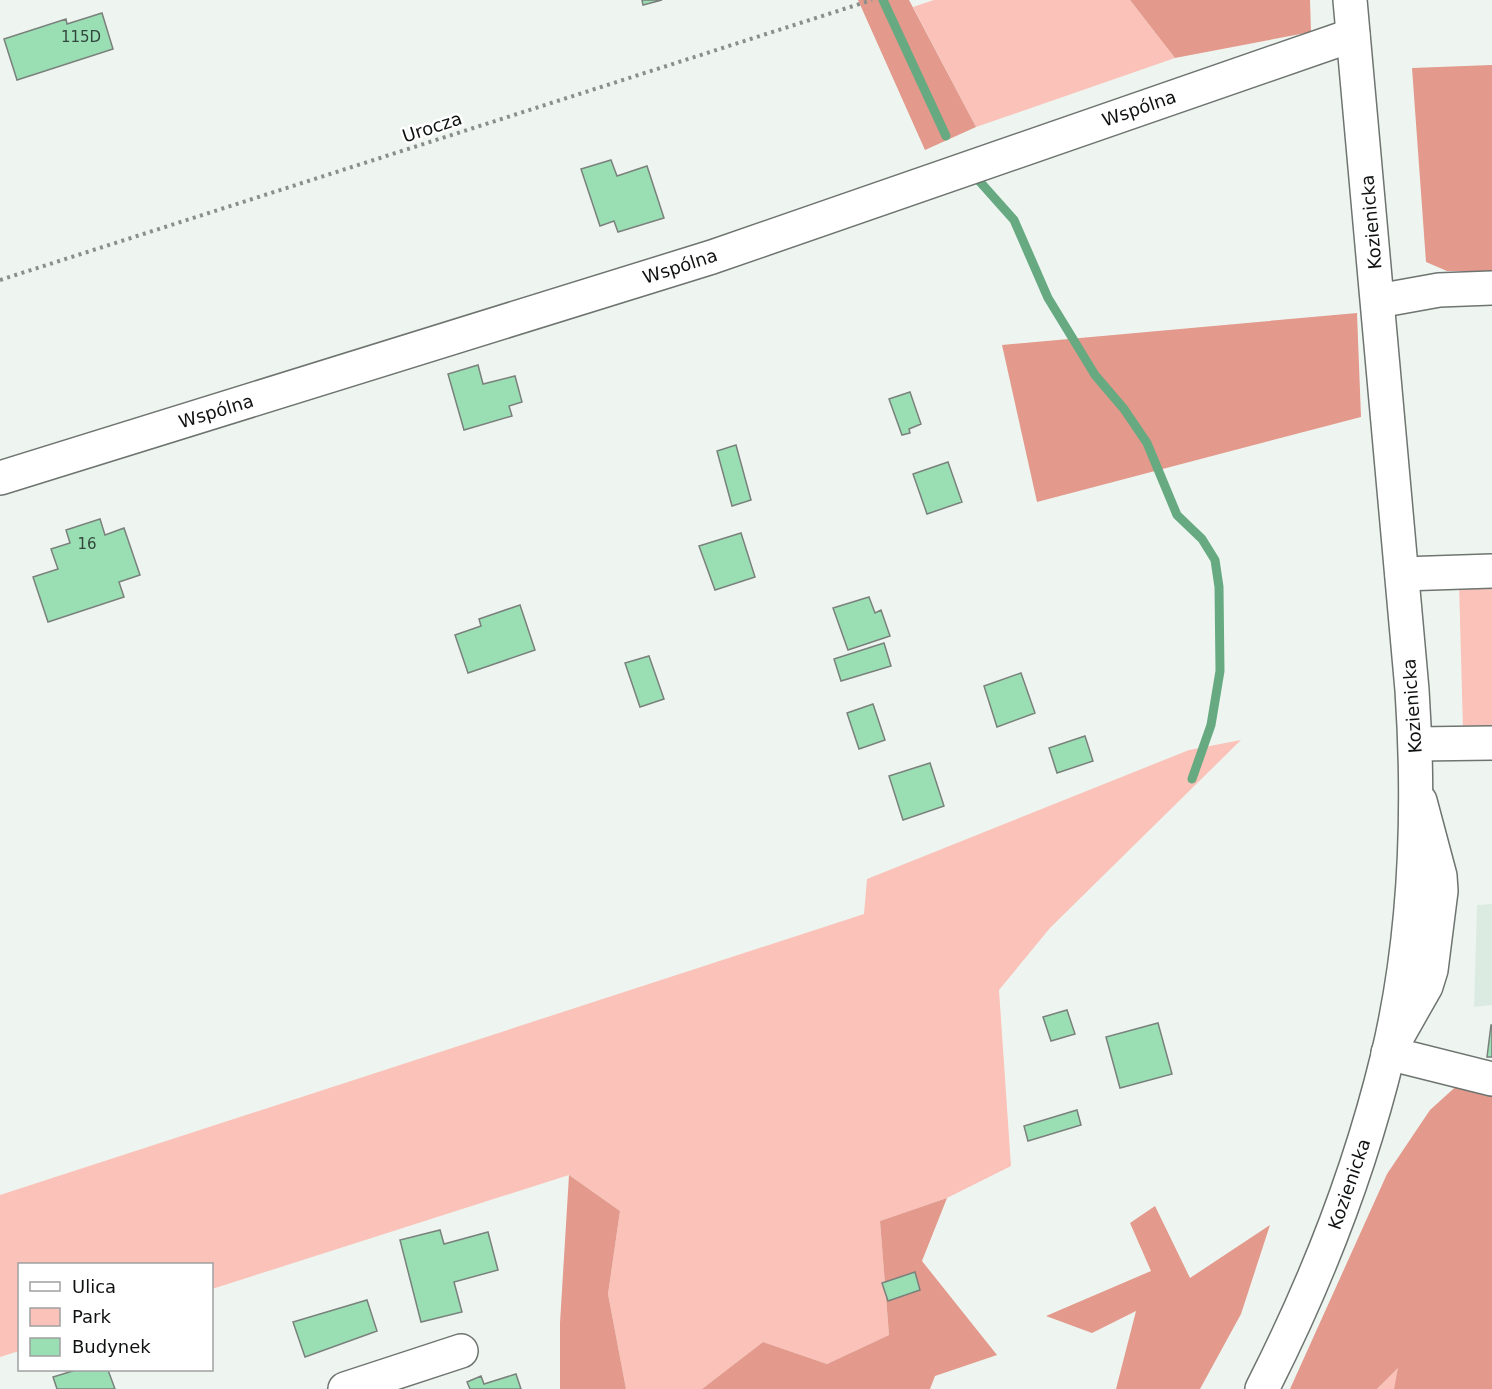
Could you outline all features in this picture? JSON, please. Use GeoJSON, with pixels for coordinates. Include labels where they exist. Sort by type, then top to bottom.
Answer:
{"type":"FeatureCollection","features":[{"type":"Feature","properties":{"kind":"main road","name":"Kozienicka"},"geometry":{"type":"LineString","coordinates":[[1262,1389],[1327,1248],[1352,1180],[1388,1053],[1402,981],[1408,922],[1416,786],[1416,744],[1350,0]]}},
{"type":"Feature","properties":{"kind":"main road","name":"Wspólna"},"geometry":{"type":"LineString","coordinates":[[0,478],[712,257],[1353,35]]}},
{"type":"Feature","properties":{"kind":"main road"},"geometry":{"type":"LineString","coordinates":[[1378,301],[1438,290],[1492,288]]}},
{"type":"Feature","properties":{"kind":"main road"},"geometry":{"type":"LineString","coordinates":[[1402,574],[1492,571]]}},
{"type":"Feature","properties":{"kind":"main road"},"geometry":{"type":"LineString","coordinates":[[1416,744],[1492,743]]}},
{"type":"Feature","properties":{"kind":"main road"},"geometry":{"type":"LineString","coordinates":[[1388,1053],[1492,1079]]}},
{"type":"Feature","properties":{"kind":"main road"},"geometry":{"type":"LineString","coordinates":[[345,1389],[461,1351]]}},
{"type":"Feature","properties":{"kind":"path","name":"Urocza"},"geometry":{"type":"LineString","coordinates":[[0,280],[872,0]]}},
{"type":"Feature","properties":{"kind":"shaded area"},"geometry":{"type":"Polygon","coordinates":[[[858,0],[909,0],[976,127],[925,150],[858,0]]]}},
{"type":"Feature","properties":{"kind":"shaded area"},"geometry":{"type":"Polygon","coordinates":[[[1130,0],[1310,0],[1311,32],[1175,58],[1130,0]]]}},
{"type":"Feature","properties":{"kind":"shaded area"},"geometry":{"type":"Polygon","coordinates":[[[1492,65],[1492,271],[1447,271],[1426,262],[1412,68],[1492,65]]]}},
{"type":"Feature","properties":{"kind":"shaded area"},"geometry":{"type":"Polygon","coordinates":[[[1357,313],[1361,417],[1037,502],[1002,345],[1357,313]]]}},
{"type":"Feature","properties":{"kind":"shaded area"},"geometry":{"type":"Polygon","coordinates":[[[1492,904],[1492,1005],[1474,1007],[1477,905],[1492,904]]]}},
{"type":"Feature","properties":{"kind":"shaded area"},"geometry":{"type":"Polygon","coordinates":[[[1462,1081],[1492,1091],[1492,1389],[1394,1389],[1398,1368],[1377,1389],[1290,1389],[1387,1174],[1430,1110],[1462,1081]]]}},
{"type":"Feature","properties":{"kind":"shaded area"},"geometry":{"type":"Polygon","coordinates":[[[569,1175],[620,1211],[608,1294],[626,1389],[560,1389],[560,1323],[569,1175]]]}},
{"type":"Feature","properties":{"kind":"shaded area"},"geometry":{"type":"Polygon","coordinates":[[[947,1198],[922,1261],[997,1355],[935,1376],[930,1389],[702,1389],[763,1342],[827,1364],[889,1335],[880,1221],[947,1198]]]}},
{"type":"Feature","properties":{"kind":"shaded area"},"geometry":{"type":"Polygon","coordinates":[[[1155,1206],[1190,1278],[1270,1225],[1241,1314],[1200,1389],[1116,1389],[1136,1311],[1092,1333],[1046,1316],[1151,1271],[1130,1223],[1155,1206]]]}},
{"type":"Feature","properties":{"kind":"green space"},"geometry":{"type":"Polygon","coordinates":[[[934,0],[1130,0],[1175,58],[976,127],[913,7],[934,0]]]}},
{"type":"Feature","properties":{"kind":"green space"},"geometry":{"type":"Polygon","coordinates":[[[1459,583],[1492,583],[1492,730],[1463,730],[1459,583]]]}},
{"type":"Feature","properties":{"kind":"green space"},"geometry":{"type":"Polygon","coordinates":[[[1241,740],[1050,928],[999,990],[1011,1166],[947,1198],[880,1221],[889,1335],[827,1364],[763,1342],[702,1389],[626,1389],[608,1294],[620,1211],[569,1175],[213,1289],[213,1263],[18,1263],[18,1351],[0,1357],[0,1195],[864,914],[867,879],[1189,750],[1241,740]]]}},
{"type":"Feature","properties":{"kind":"green space"},"geometry":{"type":"Polygon","coordinates":[[[1399,1367],[1394,1389],[1377,1389],[1399,1367]]]}},
{"type":"Feature","properties":{"kind":"building"},"geometry":{"type":"Polygon","coordinates":[[[642,0],[662,0],[643,5],[642,0]]]}},
{"type":"Feature","properties":{"kind":"building"},"geometry":{"type":"Polygon","coordinates":[[[102,13],[113,49],[17,80],[4,39],[66,19],[67,24],[102,13]]]}},
{"type":"Feature","properties":{"kind":"building"},"geometry":{"type":"Polygon","coordinates":[[[611,160],[617,176],[647,166],[664,218],[618,232],[614,221],[600,226],[581,169],[611,160]]]}},
{"type":"Feature","properties":{"kind":"building"},"geometry":{"type":"Polygon","coordinates":[[[478,365],[483,384],[515,376],[522,402],[509,406],[512,416],[464,430],[448,374],[478,365]]]}},
{"type":"Feature","properties":{"kind":"building"},"geometry":{"type":"Polygon","coordinates":[[[910,392],[921,424],[909,429],[910,433],[902,435],[889,399],[910,392]]]}},
{"type":"Feature","properties":{"kind":"building"},"geometry":{"type":"Polygon","coordinates":[[[736,445],[751,500],[732,506],[717,451],[736,445]]]}},
{"type":"Feature","properties":{"kind":"building"},"geometry":{"type":"Polygon","coordinates":[[[948,462],[962,502],[927,514],[913,474],[948,462]]]}},
{"type":"Feature","properties":{"kind":"building"},"geometry":{"type":"Polygon","coordinates":[[[100,519],[105,535],[124,528],[140,575],[119,582],[124,597],[48,622],[33,577],[58,569],[51,549],[70,543],[66,530],[100,519]]]}},
{"type":"Feature","properties":{"kind":"building"},"geometry":{"type":"Polygon","coordinates":[[[741,533],[755,577],[715,590],[699,546],[741,533]]]}},
{"type":"Feature","properties":{"kind":"building"},"geometry":{"type":"Polygon","coordinates":[[[869,597],[875,613],[881,610],[890,636],[848,650],[833,608],[869,597]]]}},
{"type":"Feature","properties":{"kind":"building"},"geometry":{"type":"Polygon","coordinates":[[[520,605],[535,650],[468,673],[455,635],[481,626],[479,619],[520,605]]]}},
{"type":"Feature","properties":{"kind":"building"},"geometry":{"type":"Polygon","coordinates":[[[884,643],[891,666],[841,681],[834,659],[884,643]]]}},
{"type":"Feature","properties":{"kind":"building"},"geometry":{"type":"Polygon","coordinates":[[[649,656],[664,699],[640,707],[625,663],[649,656]]]}},
{"type":"Feature","properties":{"kind":"building"},"geometry":{"type":"Polygon","coordinates":[[[1021,673],[1035,713],[997,727],[984,686],[1021,673]]]}},
{"type":"Feature","properties":{"kind":"building"},"geometry":{"type":"Polygon","coordinates":[[[873,704],[885,740],[859,749],[847,713],[873,704]]]}},
{"type":"Feature","properties":{"kind":"building"},"geometry":{"type":"Polygon","coordinates":[[[1085,736],[1093,761],[1057,773],[1049,748],[1085,736]]]}},
{"type":"Feature","properties":{"kind":"building"},"geometry":{"type":"Polygon","coordinates":[[[930,763],[944,806],[903,820],[889,776],[930,763]]]}},
{"type":"Feature","properties":{"kind":"building"},"geometry":{"type":"Polygon","coordinates":[[[1067,1010],[1075,1034],[1051,1041],[1043,1017],[1067,1010]]]}},
{"type":"Feature","properties":{"kind":"building"},"geometry":{"type":"Polygon","coordinates":[[[1158,1023],[1172,1074],[1120,1088],[1106,1037],[1158,1023]]]}},
{"type":"Feature","properties":{"kind":"building"},"geometry":{"type":"Polygon","coordinates":[[[1491,1025],[1492,1057],[1487,1057],[1491,1025]]]}},
{"type":"Feature","properties":{"kind":"building"},"geometry":{"type":"Polygon","coordinates":[[[1077,1110],[1081,1125],[1028,1141],[1024,1126],[1077,1110]]]}},
{"type":"Feature","properties":{"kind":"building"},"geometry":{"type":"Polygon","coordinates":[[[440,1230],[444,1244],[488,1232],[498,1270],[454,1282],[462,1312],[421,1322],[400,1240],[440,1230]]]}},
{"type":"Feature","properties":{"kind":"building"},"geometry":{"type":"Polygon","coordinates":[[[915,1272],[920,1290],[888,1301],[882,1283],[915,1272]]]}},
{"type":"Feature","properties":{"kind":"building"},"geometry":{"type":"Polygon","coordinates":[[[367,1300],[377,1331],[305,1357],[293,1322],[367,1300]]]}},
{"type":"Feature","properties":{"kind":"building"},"geometry":{"type":"Polygon","coordinates":[[[73,1371],[108,1371],[115,1389],[57,1389],[53,1377],[73,1371]]]}},
{"type":"Feature","properties":{"kind":"building"},"geometry":{"type":"Polygon","coordinates":[[[516,1374],[521,1389],[470,1389],[467,1382],[481,1376],[484,1384],[516,1374]]]}},
{"type":"Feature","properties":{"kind":"waterway"},"geometry":{"type":"LineString","coordinates":[[883,0],[946,136]]}},
{"type":"Feature","properties":{"kind":"waterway"},"geometry":{"type":"LineString","coordinates":[[973,174],[1014,220],[1048,298],[1095,375],[1124,409],[1147,443],[1177,515],[1202,539],[1215,560],[1219,587],[1220,671],[1211,725],[1192,779]]}}]}
